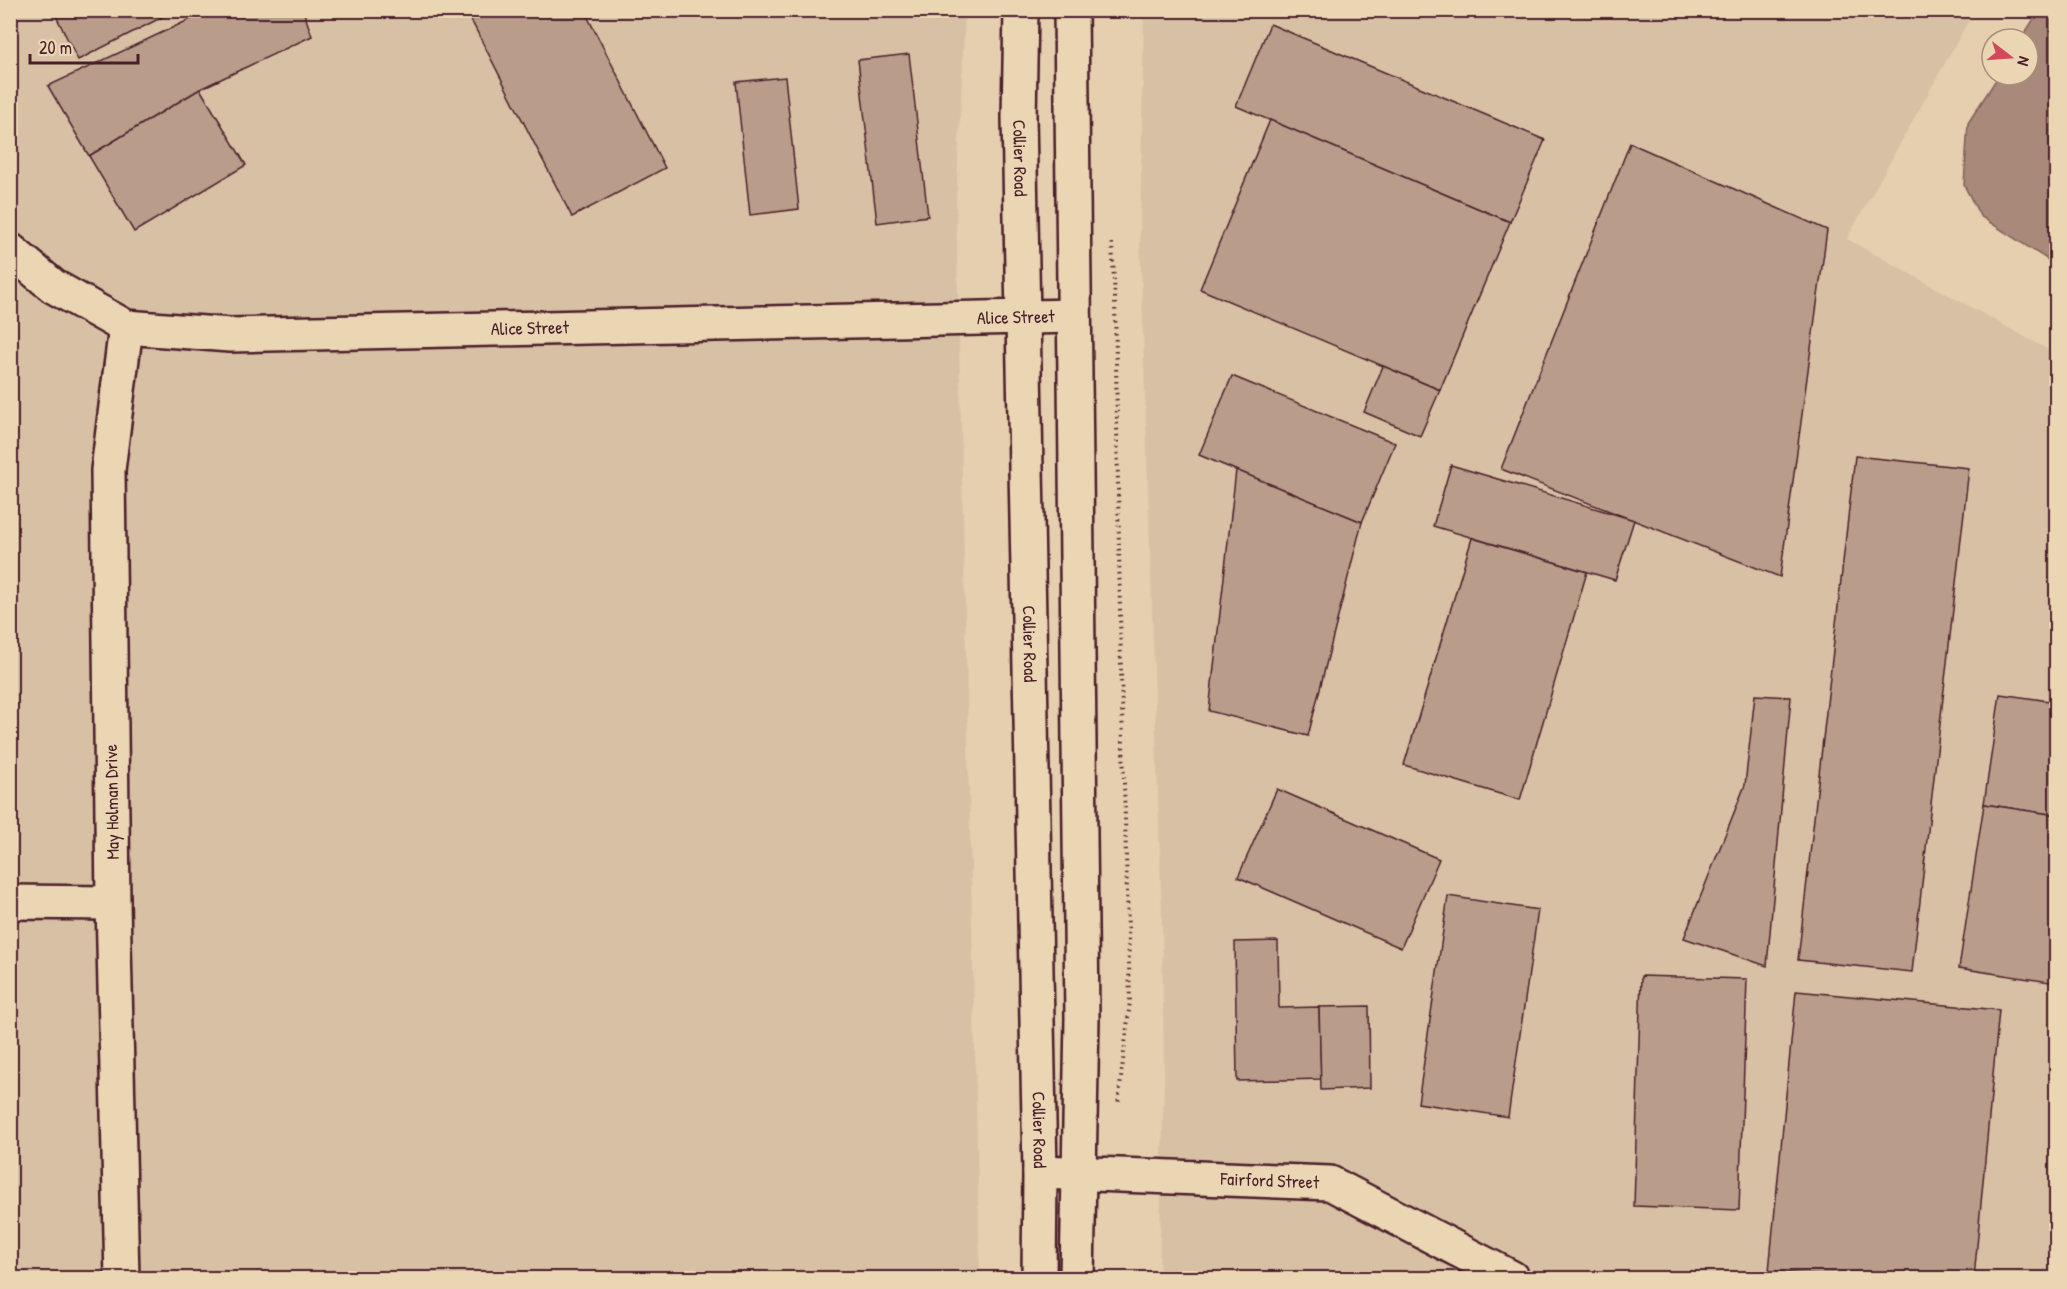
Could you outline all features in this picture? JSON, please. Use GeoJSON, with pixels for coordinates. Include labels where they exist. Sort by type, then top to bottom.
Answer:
{"type":"FeatureCollection","features":[{"type":"Feature","properties":{"kind":"street","name":"Collier Road"},"geometry":{"type":"LineString","coordinates":[[1021,10],[1019,117],[1040,1172],[1039,1278]]}},
{"type":"Feature","properties":{"kind":"street"},"geometry":{"type":"LineString","coordinates":[[1071,10],[1082,1018],[1077,1278]]}},
{"type":"Feature","properties":{"kind":"street","name":"Alice Street"},"geometry":{"type":"LineString","coordinates":[[10,250],[53,286],[126,327],[230,335],[1074,316]]}},
{"type":"Feature","properties":{"kind":"street","name":"May Holman Drive"},"geometry":{"type":"LineString","coordinates":[[122,1278],[113,903],[108,470],[126,327]]}},
{"type":"Feature","properties":{"kind":"street"},"geometry":{"type":"LineString","coordinates":[[10,902],[113,903]]}},
{"type":"Feature","properties":{"kind":"street","name":"Fairford Street"},"geometry":{"type":"LineString","coordinates":[[1040,1172],[1330,1183],[1512,1278]]}},
{"type":"Feature","properties":{"kind":"path"},"geometry":{"type":"LineString","coordinates":[[1112,241],[1130,1001],[1118,1111]]}},
{"type":"Feature","properties":{"kind":"shaded area"},"geometry":{"type":"Polygon","coordinates":[[[10,11],[965,11],[956,205],[980,1278],[11,1278],[10,11]]]}},
{"type":"Feature","properties":{"kind":"shaded area"},"geometry":{"type":"Polygon","coordinates":[[[1144,11],[1974,11],[1847,239],[2056,354],[2056,1278],[1159,1278],[1164,1079],[1162,919],[1140,237],[1144,11]]]}},
{"type":"Feature","properties":{"kind":"shaded area"},"geometry":{"type":"Polygon","coordinates":[[[2039,11],[2056,11],[2056,265],[1980,216],[1964,185],[1968,123],[1991,87],[2040,87],[2040,27],[2029,27],[2039,11]]]}},
{"type":"Feature","properties":{"kind":"building"},"geometry":{"type":"Polygon","coordinates":[[[53,10],[176,10],[78,60],[53,10]]]}},
{"type":"Feature","properties":{"kind":"building"},"geometry":{"type":"Polygon","coordinates":[[[210,10],[303,10],[312,36],[200,89],[89,156],[48,86],[210,10]]]}},
{"type":"Feature","properties":{"kind":"building"},"geometry":{"type":"Polygon","coordinates":[[[466,10],[584,10],[665,168],[572,217],[466,10]]]}},
{"type":"Feature","properties":{"kind":"building"},"geometry":{"type":"Polygon","coordinates":[[[1270,24],[1545,140],[1510,222],[1236,106],[1270,24]]]}},
{"type":"Feature","properties":{"kind":"building"},"geometry":{"type":"Polygon","coordinates":[[[909,54],[928,216],[877,223],[858,60],[909,54]]]}},
{"type":"Feature","properties":{"kind":"building"},"geometry":{"type":"Polygon","coordinates":[[[785,77],[799,209],[750,215],[736,82],[785,77]]]}},
{"type":"Feature","properties":{"kind":"building"},"geometry":{"type":"Polygon","coordinates":[[[200,89],[246,165],[134,232],[89,156],[200,89]]]}},
{"type":"Feature","properties":{"kind":"building"},"geometry":{"type":"Polygon","coordinates":[[[1270,120],[1510,222],[1440,390],[1200,289],[1270,120]]]}},
{"type":"Feature","properties":{"kind":"building"},"geometry":{"type":"Polygon","coordinates":[[[1630,143],[1827,230],[1780,577],[1501,469],[1630,143]]]}},
{"type":"Feature","properties":{"kind":"building"},"geometry":{"type":"Polygon","coordinates":[[[1383,366],[1440,390],[1420,436],[1364,412],[1383,366]]]}},
{"type":"Feature","properties":{"kind":"building"},"geometry":{"type":"Polygon","coordinates":[[[1232,376],[1395,443],[1362,522],[1199,455],[1232,376]]]}},
{"type":"Feature","properties":{"kind":"building"},"geometry":{"type":"Polygon","coordinates":[[[1855,456],[1969,468],[1912,972],[1798,960],[1855,456]]]}},
{"type":"Feature","properties":{"kind":"building"},"geometry":{"type":"Polygon","coordinates":[[[1451,465],[1634,520],[1615,580],[1433,526],[1451,465]]]}},
{"type":"Feature","properties":{"kind":"building"},"geometry":{"type":"Polygon","coordinates":[[[1236,470],[1362,522],[1308,736],[1209,711],[1236,470]]]}},
{"type":"Feature","properties":{"kind":"building"},"geometry":{"type":"Polygon","coordinates":[[[1472,538],[1587,572],[1520,800],[1404,765],[1472,538]]]}},
{"type":"Feature","properties":{"kind":"building"},"geometry":{"type":"Polygon","coordinates":[[[2000,694],[2056,702],[2056,815],[1984,804],[2000,694]]]}},
{"type":"Feature","properties":{"kind":"building"},"geometry":{"type":"Polygon","coordinates":[[[1755,695],[1791,697],[1767,966],[1684,938],[1745,785],[1755,695]]]}},
{"type":"Feature","properties":{"kind":"building"},"geometry":{"type":"Polygon","coordinates":[[[1277,789],[1439,859],[1401,948],[1238,877],[1277,789]]]}},
{"type":"Feature","properties":{"kind":"building"},"geometry":{"type":"Polygon","coordinates":[[[1984,804],[2056,815],[2056,983],[1959,968],[1984,804]]]}},
{"type":"Feature","properties":{"kind":"building"},"geometry":{"type":"Polygon","coordinates":[[[1448,896],[1538,910],[1508,1117],[1418,1103],[1448,896]]]}},
{"type":"Feature","properties":{"kind":"building"},"geometry":{"type":"Polygon","coordinates":[[[1278,941],[1279,1008],[1319,1007],[1321,1079],[1237,1081],[1235,942],[1278,941]]]}},
{"type":"Feature","properties":{"kind":"building"},"geometry":{"type":"Polygon","coordinates":[[[1641,976],[1747,979],[1739,1210],[1634,1206],[1641,976]]]}},
{"type":"Feature","properties":{"kind":"building"},"geometry":{"type":"Polygon","coordinates":[[[1796,991],[1999,1010],[1974,1278],[1847,1278],[1769,1271],[1796,991]]]}},
{"type":"Feature","properties":{"kind":"building"},"geometry":{"type":"Polygon","coordinates":[[[1369,1006],[1370,1088],[1321,1090],[1319,1007],[1369,1006]]]}}]}
